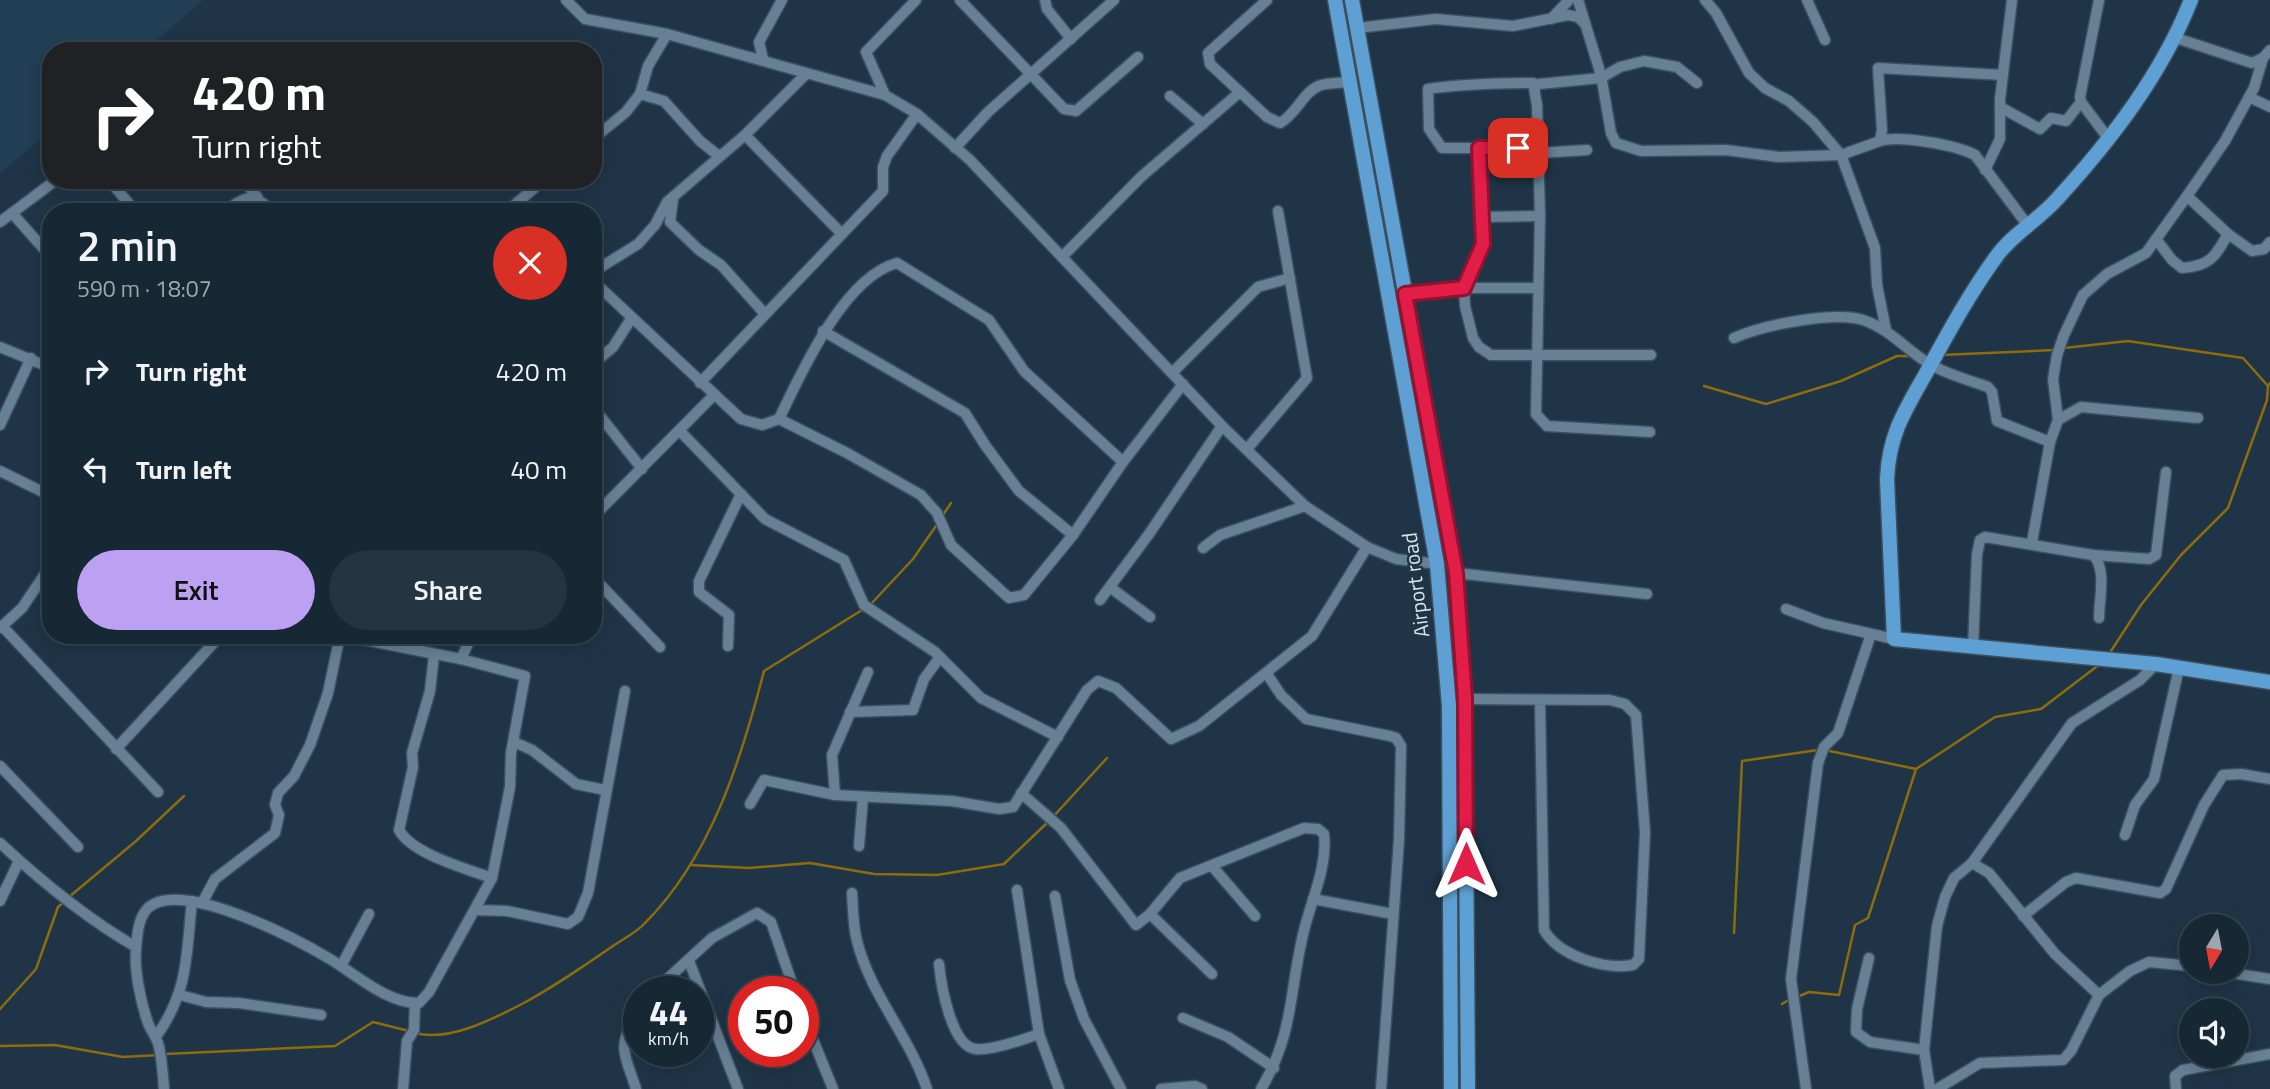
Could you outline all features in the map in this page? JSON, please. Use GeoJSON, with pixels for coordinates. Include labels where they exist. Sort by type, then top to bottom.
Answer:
{"type":"FeatureCollection","features":[{"type":"Feature","properties":{"kind":"main road","name":"Airport road"},"geometry":{"type":"LineString","coordinates":[[1335,0],[1437,564],[1449,706],[1451,1089]]}},
{"type":"Feature","properties":{"kind":"main road","name":"Airport road"},"geometry":{"type":"LineString","coordinates":[[1352,0],[1422,393],[1449,522],[1456,573],[1465,699],[1468,1089]]}},
{"type":"Feature","properties":{"kind":"main road"},"geometry":{"type":"LineString","coordinates":[[2191,0],[2176,38],[2108,138],[2057,200],[1998,254],[1897,422],[1888,455],[1895,639],[2104,658],[2270,682]]}},
{"type":"Feature","properties":{"kind":"main road"},"geometry":{"type":"LineString","coordinates":[[1406,395],[1422,393]]}},
{"type":"Feature","properties":{"kind":"main road"},"geometry":{"type":"LineString","coordinates":[[1452,975],[1467,974]]}},
{"type":"Feature","properties":{"kind":"street"},"geometry":{"type":"LineString","coordinates":[[566,0],[585,19],[667,34],[763,59],[783,68],[885,95],[917,114],[955,148],[1222,426],[1305,506],[1367,548],[1396,559],[1437,564]]}},
{"type":"Feature","properties":{"kind":"street"},"geometry":{"type":"LineString","coordinates":[[763,59],[759,42],[781,0]]}},
{"type":"Feature","properties":{"kind":"street"},"geometry":{"type":"LineString","coordinates":[[885,95],[866,52],[916,0]]}},
{"type":"Feature","properties":{"kind":"street"},"geometry":{"type":"LineString","coordinates":[[960,0],[1064,109],[1076,111],[1138,57]]}},
{"type":"Feature","properties":{"kind":"street"},"geometry":{"type":"LineString","coordinates":[[1045,0],[1047,9],[1071,39]]}},
{"type":"Feature","properties":{"kind":"street"},"geometry":{"type":"LineString","coordinates":[[955,148],[1030,73],[1114,0]]}},
{"type":"Feature","properties":{"kind":"street"},"geometry":{"type":"LineString","coordinates":[[1267,0],[1208,53],[1210,64],[1267,117],[1280,123],[1290,118],[1307,95],[1320,86],[1349,82]]}},
{"type":"Feature","properties":{"kind":"street"},"geometry":{"type":"LineString","coordinates":[[1549,21],[1569,0]]}},
{"type":"Feature","properties":{"kind":"street"},"geometry":{"type":"LineString","coordinates":[[1578,0],[1601,78],[1611,133],[1616,143],[1627,149],[1662,152],[1726,150],[1779,157],[1841,155],[1880,141],[1899,139],[1964,149],[1975,155],[2029,227]]}},
{"type":"Feature","properties":{"kind":"street"},"geometry":{"type":"LineString","coordinates":[[1807,0],[1825,40]]}},
{"type":"Feature","properties":{"kind":"street"},"geometry":{"type":"LineString","coordinates":[[1985,170],[2000,139],[2000,107],[2012,0]]}},
{"type":"Feature","properties":{"kind":"street"},"geometry":{"type":"LineString","coordinates":[[2000,107],[2040,129],[2051,118],[2066,121],[2081,103],[2099,0]]}},
{"type":"Feature","properties":{"kind":"street"},"geometry":{"type":"LineString","coordinates":[[1709,1],[1749,73],[1765,88],[1789,101],[1841,155],[1875,248],[1877,285],[1886,330]]}},
{"type":"Feature","properties":{"kind":"street"},"geometry":{"type":"LineString","coordinates":[[1357,28],[1436,19],[1513,26],[1549,21],[1568,15],[1578,17],[1586,25]]}},
{"type":"Feature","properties":{"kind":"street"},"geometry":{"type":"LineString","coordinates":[[602,132],[626,112],[640,94],[648,66],[667,34]]}},
{"type":"Feature","properties":{"kind":"street"},"geometry":{"type":"LineString","coordinates":[[2176,38],[2245,62],[2267,54]]}},
{"type":"Feature","properties":{"kind":"street"},"geometry":{"type":"LineString","coordinates":[[2032,542],[2050,442],[2058,420],[2053,379],[2057,355],[2083,295],[2107,274],[2135,261],[2156,239],[2225,141],[2249,97],[2267,54]]}},
{"type":"Feature","properties":{"kind":"street"},"geometry":{"type":"LineString","coordinates":[[1650,432],[1547,426],[1536,414],[1540,216],[1535,86],[1601,78],[1627,64],[1644,61],[1677,67],[1697,83]]}},
{"type":"Feature","properties":{"kind":"street"},"geometry":{"type":"LineString","coordinates":[[783,68],[786,92]]}},
{"type":"Feature","properties":{"kind":"street"},"geometry":{"type":"LineString","coordinates":[[1880,141],[1882,130],[1878,68],[2003,75]]}},
{"type":"Feature","properties":{"kind":"street"},"geometry":{"type":"LineString","coordinates":[[602,266],[638,244],[655,225],[673,196],[745,135],[806,74]]}},
{"type":"Feature","properties":{"kind":"street"},"geometry":{"type":"LineString","coordinates":[[1535,91],[1533,83],[1481,87],[1458,85],[1427,89],[1429,130],[1442,148],[1587,150]]}},
{"type":"Feature","properties":{"kind":"street"},"geometry":{"type":"LineString","coordinates":[[1062,257],[1142,176],[1240,92]]}},
{"type":"Feature","properties":{"kind":"street"},"geometry":{"type":"LineString","coordinates":[[640,94],[664,101],[700,141],[719,156]]}},
{"type":"Feature","properties":{"kind":"street"},"geometry":{"type":"LineString","coordinates":[[1170,96],[1203,124]]}},
{"type":"Feature","properties":{"kind":"street"},"geometry":{"type":"LineString","coordinates":[[2249,97],[2270,107]]}},
{"type":"Feature","properties":{"kind":"street"},"geometry":{"type":"LineString","coordinates":[[2081,103],[2108,138]]}},
{"type":"Feature","properties":{"kind":"street"},"geometry":{"type":"LineString","coordinates":[[700,383],[883,191],[883,167],[887,156],[917,114]]}},
{"type":"Feature","properties":{"kind":"street"},"geometry":{"type":"LineString","coordinates":[[745,135],[842,234]]}},
{"type":"Feature","properties":{"kind":"street"},"geometry":{"type":"LineString","coordinates":[[1479,148],[1483,244],[1464,288],[1473,338],[1479,347],[1491,355],[1651,355]]}},
{"type":"Feature","properties":{"kind":"street"},"geometry":{"type":"LineString","coordinates":[[0,222],[44,189]]}},
{"type":"Feature","properties":{"kind":"street"},"geometry":{"type":"LineString","coordinates":[[116,189],[128,203]]}},
{"type":"Feature","properties":{"kind":"street"},"geometry":{"type":"LineString","coordinates":[[250,189],[263,203]]}},
{"type":"Feature","properties":{"kind":"street"},"geometry":{"type":"LineString","coordinates":[[517,203],[533,189]]}},
{"type":"Feature","properties":{"kind":"street"},"geometry":{"type":"LineString","coordinates":[[2187,195],[2228,234],[2252,251],[2264,249],[2270,242]]}},
{"type":"Feature","properties":{"kind":"street"},"geometry":{"type":"LineString","coordinates":[[235,203],[248,196],[258,198]]}},
{"type":"Feature","properties":{"kind":"street"},"geometry":{"type":"LineString","coordinates":[[673,196],[670,222],[699,250],[721,265],[764,313]]}},
{"type":"Feature","properties":{"kind":"street"},"geometry":{"type":"LineString","coordinates":[[1247,449],[1307,377],[1278,211]]}},
{"type":"Feature","properties":{"kind":"street"},"geometry":{"type":"LineString","coordinates":[[12,213],[42,247]]}},
{"type":"Feature","properties":{"kind":"street"},"geometry":{"type":"LineString","coordinates":[[1483,217],[1540,216]]}},
{"type":"Feature","properties":{"kind":"street"},"geometry":{"type":"LineString","coordinates":[[2156,239],[2172,260],[2182,268],[2202,267],[2217,253],[2228,234]]}},
{"type":"Feature","properties":{"kind":"street"},"geometry":{"type":"LineString","coordinates":[[602,290],[714,395],[750,422],[762,425],[779,419],[823,331],[876,271],[897,264],[989,320],[1024,371],[1123,462]]}},
{"type":"Feature","properties":{"kind":"street"},"geometry":{"type":"LineString","coordinates":[[1172,373],[1258,287],[1290,278]]}},
{"type":"Feature","properties":{"kind":"street"},"geometry":{"type":"LineString","coordinates":[[1405,294],[1464,288],[1538,288]]}},
{"type":"Feature","properties":{"kind":"street"},"geometry":{"type":"LineString","coordinates":[[1734,338],[1752,330],[1849,316],[1886,330],[1930,365],[1988,387],[1992,392],[1997,421],[2050,442]]}},
{"type":"Feature","properties":{"kind":"street"},"geometry":{"type":"LineString","coordinates":[[602,356],[613,347],[631,319]]}},
{"type":"Feature","properties":{"kind":"street"},"geometry":{"type":"LineString","coordinates":[[823,331],[971,418],[976,433],[1019,491],[1073,536]]}},
{"type":"Feature","properties":{"kind":"street"},"geometry":{"type":"LineString","coordinates":[[0,346],[42,364]]}},
{"type":"Feature","properties":{"kind":"street"},"geometry":{"type":"LineString","coordinates":[[0,425],[31,358]]}},
{"type":"Feature","properties":{"kind":"street"},"geometry":{"type":"LineString","coordinates":[[779,419],[847,453],[921,495],[937,513],[951,545],[1009,598],[1024,595],[1073,536],[1123,462],[1183,384]]}},
{"type":"Feature","properties":{"kind":"street"},"geometry":{"type":"LineString","coordinates":[[602,508],[714,395]]}},
{"type":"Feature","properties":{"kind":"street"},"geometry":{"type":"LineString","coordinates":[[2058,420],[2081,407],[2198,418]]}},
{"type":"Feature","properties":{"kind":"street"},"geometry":{"type":"LineString","coordinates":[[602,418],[642,469]]}},
{"type":"Feature","properties":{"kind":"street"},"geometry":{"type":"LineString","coordinates":[[1100,600],[1111,588],[1222,426]]}},
{"type":"Feature","properties":{"kind":"street"},"geometry":{"type":"LineString","coordinates":[[680,431],[765,519],[844,560],[864,604],[940,657],[981,698],[1058,737]]}},
{"type":"Feature","properties":{"kind":"street"},"geometry":{"type":"LineString","coordinates":[[0,471],[42,492]]}},
{"type":"Feature","properties":{"kind":"street"},"geometry":{"type":"LineString","coordinates":[[1973,647],[1980,540],[1985,537],[2032,542],[2093,555],[2149,559],[2156,555],[2166,472]]}},
{"type":"Feature","properties":{"kind":"street"},"geometry":{"type":"LineString","coordinates":[[729,646],[729,615],[699,592],[699,581],[741,494]]}},
{"type":"Feature","properties":{"kind":"street"},"geometry":{"type":"LineString","coordinates":[[1203,548],[1220,535],[1305,506]]}},
{"type":"Feature","properties":{"kind":"street"},"geometry":{"type":"LineString","coordinates":[[750,804],[764,780],[835,795],[952,801],[999,809],[1013,807],[1087,691],[1098,681],[1116,688],[1160,732],[1171,738],[1199,726],[1312,636],[1367,548]]}},
{"type":"Feature","properties":{"kind":"street"},"geometry":{"type":"LineString","coordinates":[[2093,555],[2100,562],[2101,571],[2099,618]]}},
{"type":"Feature","properties":{"kind":"street"},"geometry":{"type":"LineString","coordinates":[[1456,573],[1647,594]]}},
{"type":"Feature","properties":{"kind":"street"},"geometry":{"type":"LineString","coordinates":[[42,578],[22,608],[1,627],[158,792]]}},
{"type":"Feature","properties":{"kind":"street"},"geometry":{"type":"LineString","coordinates":[[602,586],[660,647]]}},
{"type":"Feature","properties":{"kind":"street"},"geometry":{"type":"LineString","coordinates":[[1111,588],[1150,617]]}},
{"type":"Feature","properties":{"kind":"street"},"geometry":{"type":"LineString","coordinates":[[1786,609],[1822,623],[1895,639]]}},
{"type":"Feature","properties":{"kind":"street"},"geometry":{"type":"LineString","coordinates":[[1807,1089],[1791,979],[1818,763],[1824,747],[1838,733],[1871,634]]}},
{"type":"Feature","properties":{"kind":"street"},"geometry":{"type":"LineString","coordinates":[[116,749],[213,644]]}},
{"type":"Feature","properties":{"kind":"street"},"geometry":{"type":"LineString","coordinates":[[156,1037],[173,1012],[180,995],[197,902],[215,879],[275,833],[279,816],[275,805],[278,793],[294,776],[310,745],[328,693],[338,644]]}},
{"type":"Feature","properties":{"kind":"street"},"geometry":{"type":"LineString","coordinates":[[164,1089],[156,1037],[148,1023],[136,947],[138,927],[147,909],[160,901],[197,902],[247,919],[341,966],[387,994],[419,1003],[429,992],[492,878],[510,787],[525,676],[391,644]]}},
{"type":"Feature","properties":{"kind":"street"},"geometry":{"type":"LineString","coordinates":[[461,659],[468,644]]}},
{"type":"Feature","properties":{"kind":"street"},"geometry":{"type":"LineString","coordinates":[[434,654],[430,691],[412,753],[413,767],[398,820],[399,830],[402,837],[440,859],[492,878]]}},
{"type":"Feature","properties":{"kind":"street"},"geometry":{"type":"LineString","coordinates":[[850,712],[913,710],[923,679],[940,657]]}},
{"type":"Feature","properties":{"kind":"street"},"geometry":{"type":"LineString","coordinates":[[1930,1089],[1924,1050],[1937,926],[1945,897],[1954,878],[1972,863],[2072,723],[2140,680],[2156,664]]}},
{"type":"Feature","properties":{"kind":"street"},"geometry":{"type":"LineString","coordinates":[[2124,835],[2135,805],[2154,779],[2179,668]]}},
{"type":"Feature","properties":{"kind":"street"},"geometry":{"type":"LineString","coordinates":[[835,795],[832,755],[867,672]]}},
{"type":"Feature","properties":{"kind":"street"},"geometry":{"type":"LineString","coordinates":[[1267,674],[1281,695],[1306,719],[1390,736],[1399,742],[1399,818],[1381,1089]]}},
{"type":"Feature","properties":{"kind":"street"},"geometry":{"type":"LineString","coordinates":[[475,910],[507,911],[568,924],[578,917],[588,893],[625,691]]}},
{"type":"Feature","properties":{"kind":"street"},"geometry":{"type":"LineString","coordinates":[[1465,699],[1541,702],[1610,700],[1625,704],[1636,715],[1645,832],[1639,959],[1633,965],[1602,965],[1569,953],[1551,942],[1544,930],[1541,702]]}},
{"type":"Feature","properties":{"kind":"street"},"geometry":{"type":"LineString","coordinates":[[514,742],[532,750],[576,784],[605,790]]}},
{"type":"Feature","properties":{"kind":"street"},"geometry":{"type":"LineString","coordinates":[[0,766],[78,847]]}},
{"type":"Feature","properties":{"kind":"street"},"geometry":{"type":"LineString","coordinates":[[2023,916],[2066,882],[2076,878],[2160,893],[2166,889],[2204,804],[2223,775],[2241,774],[2270,779]]}},
{"type":"Feature","properties":{"kind":"street"},"geometry":{"type":"LineString","coordinates":[[1021,793],[1061,828],[1136,925],[1150,914],[1180,878],[1304,828],[1318,829],[1324,834],[1325,848],[1301,940],[1284,1041],[1274,1068],[1261,1089]]}},
{"type":"Feature","properties":{"kind":"street"},"geometry":{"type":"LineString","coordinates":[[859,846],[863,797]]}},
{"type":"Feature","properties":{"kind":"street"},"geometry":{"type":"LineString","coordinates":[[0,843],[105,929],[136,947]]}},
{"type":"Feature","properties":{"kind":"street"},"geometry":{"type":"LineString","coordinates":[[0,901],[19,861]]}},
{"type":"Feature","properties":{"kind":"street"},"geometry":{"type":"LineString","coordinates":[[1972,863],[1990,873],[2062,962],[2099,995]]}},
{"type":"Feature","properties":{"kind":"street"},"geometry":{"type":"LineString","coordinates":[[1212,866],[1255,916]]}},
{"type":"Feature","properties":{"kind":"street"},"geometry":{"type":"LineString","coordinates":[[1017,890],[1039,1034],[1059,1089]]}},
{"type":"Feature","properties":{"kind":"street"},"geometry":{"type":"LineString","coordinates":[[852,892],[857,941],[874,981],[919,1063],[927,1089]]}},
{"type":"Feature","properties":{"kind":"street"},"geometry":{"type":"LineString","coordinates":[[1055,896],[1070,980],[1084,1019],[1121,1089]]}},
{"type":"Feature","properties":{"kind":"street"},"geometry":{"type":"LineString","coordinates":[[1313,899],[1393,914]]}},
{"type":"Feature","properties":{"kind":"street"},"geometry":{"type":"LineString","coordinates":[[672,976],[712,938],[757,913],[771,922],[790,976]]}},
{"type":"Feature","properties":{"kind":"street"},"geometry":{"type":"LineString","coordinates":[[341,966],[369,914]]}},
{"type":"Feature","properties":{"kind":"street"},"geometry":{"type":"LineString","coordinates":[[1150,914],[1212,974]]}},
{"type":"Feature","properties":{"kind":"street"},"geometry":{"type":"LineString","coordinates":[[1869,958],[1857,1009],[1856,1032],[1870,1042],[1924,1050]]}},
{"type":"Feature","properties":{"kind":"street"},"geometry":{"type":"LineString","coordinates":[[689,961],[738,1089]]}},
{"type":"Feature","properties":{"kind":"street"},"geometry":{"type":"LineString","coordinates":[[1937,1089],[1980,1063],[2063,1060],[2071,1051],[2099,995],[2130,971],[2149,962],[2179,965]]}},
{"type":"Feature","properties":{"kind":"street"},"geometry":{"type":"LineString","coordinates":[[939,964],[946,1011],[967,1045],[978,1049],[1039,1034]]}},
{"type":"Feature","properties":{"kind":"street"},"geometry":{"type":"LineString","coordinates":[[2249,976],[2270,979]]}},
{"type":"Feature","properties":{"kind":"street"},"geometry":{"type":"LineString","coordinates":[[180,995],[206,1002],[239,1003],[321,1014]]}},
{"type":"Feature","properties":{"kind":"street"},"geometry":{"type":"LineString","coordinates":[[403,1089],[407,1041],[414,1030],[415,1003]]}},
{"type":"Feature","properties":{"kind":"street"},"geometry":{"type":"LineString","coordinates":[[1183,1018],[1228,1037],[1274,1068]]}},
{"type":"Feature","properties":{"kind":"street"},"geometry":{"type":"LineString","coordinates":[[819,1054],[833,1089]]}},
{"type":"Feature","properties":{"kind":"street"},"geometry":{"type":"LineString","coordinates":[[2176,1089],[2175,1076],[2183,1070],[2270,1054]]}},
{"type":"Feature","properties":{"kind":"street"},"geometry":{"type":"LineString","coordinates":[[629,1067],[636,1089]]}},
{"type":"Feature","properties":{"kind":"street"},"geometry":{"type":"LineString","coordinates":[[1161,1089],[1195,1086],[1202,1089]]}},
{"type":"Feature","properties":{"kind":"shaded area"},"geometry":{"type":"Polygon","coordinates":[[[0,0],[203,0],[154,42],[42,42],[42,138],[0,173],[0,0]]]}},
{"type":"Feature","properties":{"kind":"waterway"},"geometry":{"type":"LineString","coordinates":[[2064,348],[2128,341],[2243,358],[2268,386],[2270,383]]}},
{"type":"Feature","properties":{"kind":"waterway"},"geometry":{"type":"LineString","coordinates":[[1941,355],[2054,350]]}},
{"type":"Feature","properties":{"kind":"waterway"},"geometry":{"type":"LineString","coordinates":[[1704,386],[1766,404],[1841,381],[1897,356],[1910,356]]}},
{"type":"Feature","properties":{"kind":"waterway"},"geometry":{"type":"LineString","coordinates":[[2109,654],[2141,605],[2181,555],[2228,508],[2267,400],[2268,386]]}},
{"type":"Feature","properties":{"kind":"waterway"},"geometry":{"type":"LineString","coordinates":[[943,515],[951,503]]}},
{"type":"Feature","properties":{"kind":"waterway"},"geometry":{"type":"LineString","coordinates":[[871,604],[913,559],[938,523]]}},
{"type":"Feature","properties":{"kind":"waterway"},"geometry":{"type":"LineString","coordinates":[[415,1033],[441,1035],[496,1017],[555,985],[641,927],[668,897],[706,838],[734,772],[764,671],[862,610]]}},
{"type":"Feature","properties":{"kind":"waterway"},"geometry":{"type":"LineString","coordinates":[[1825,750],[1916,769],[1995,717],[2041,709],[2100,664]]}},
{"type":"Feature","properties":{"kind":"waterway"},"geometry":{"type":"LineString","coordinates":[[1734,933],[1742,761],[1818,750]]}},
{"type":"Feature","properties":{"kind":"waterway"},"geometry":{"type":"LineString","coordinates":[[1052,818],[1107,758]]}},
{"type":"Feature","properties":{"kind":"waterway"},"geometry":{"type":"LineString","coordinates":[[1797,997],[1809,992],[1839,995],[1855,925],[1868,918],[1916,769]]}},
{"type":"Feature","properties":{"kind":"waterway"},"geometry":{"type":"LineString","coordinates":[[69,897],[136,841],[184,796]]}},
{"type":"Feature","properties":{"kind":"waterway"},"geometry":{"type":"LineString","coordinates":[[690,865],[749,868],[810,863],[874,874],[937,875],[1004,864],[1048,822]]}},
{"type":"Feature","properties":{"kind":"waterway"},"geometry":{"type":"LineString","coordinates":[[0,1009],[36,969],[58,907],[64,902]]}},
{"type":"Feature","properties":{"kind":"waterway"},"geometry":{"type":"LineString","coordinates":[[1782,1004],[1790,999]]}},
{"type":"Feature","properties":{"kind":"waterway"},"geometry":{"type":"LineString","coordinates":[[165,1054],[335,1046],[373,1022],[409,1031]]}},
{"type":"Feature","properties":{"kind":"waterway"},"geometry":{"type":"LineString","coordinates":[[0,1046],[55,1045],[123,1057],[159,1055]]}},
{"type":"Feature","properties":{"kind":"route"},"geometry":{"type":"LineString","coordinates":[[1466,864],[1465,699],[1456,573],[1449,522],[1405,294],[1464,288],[1483,244],[1479,148],[1518,148]]}}]}
